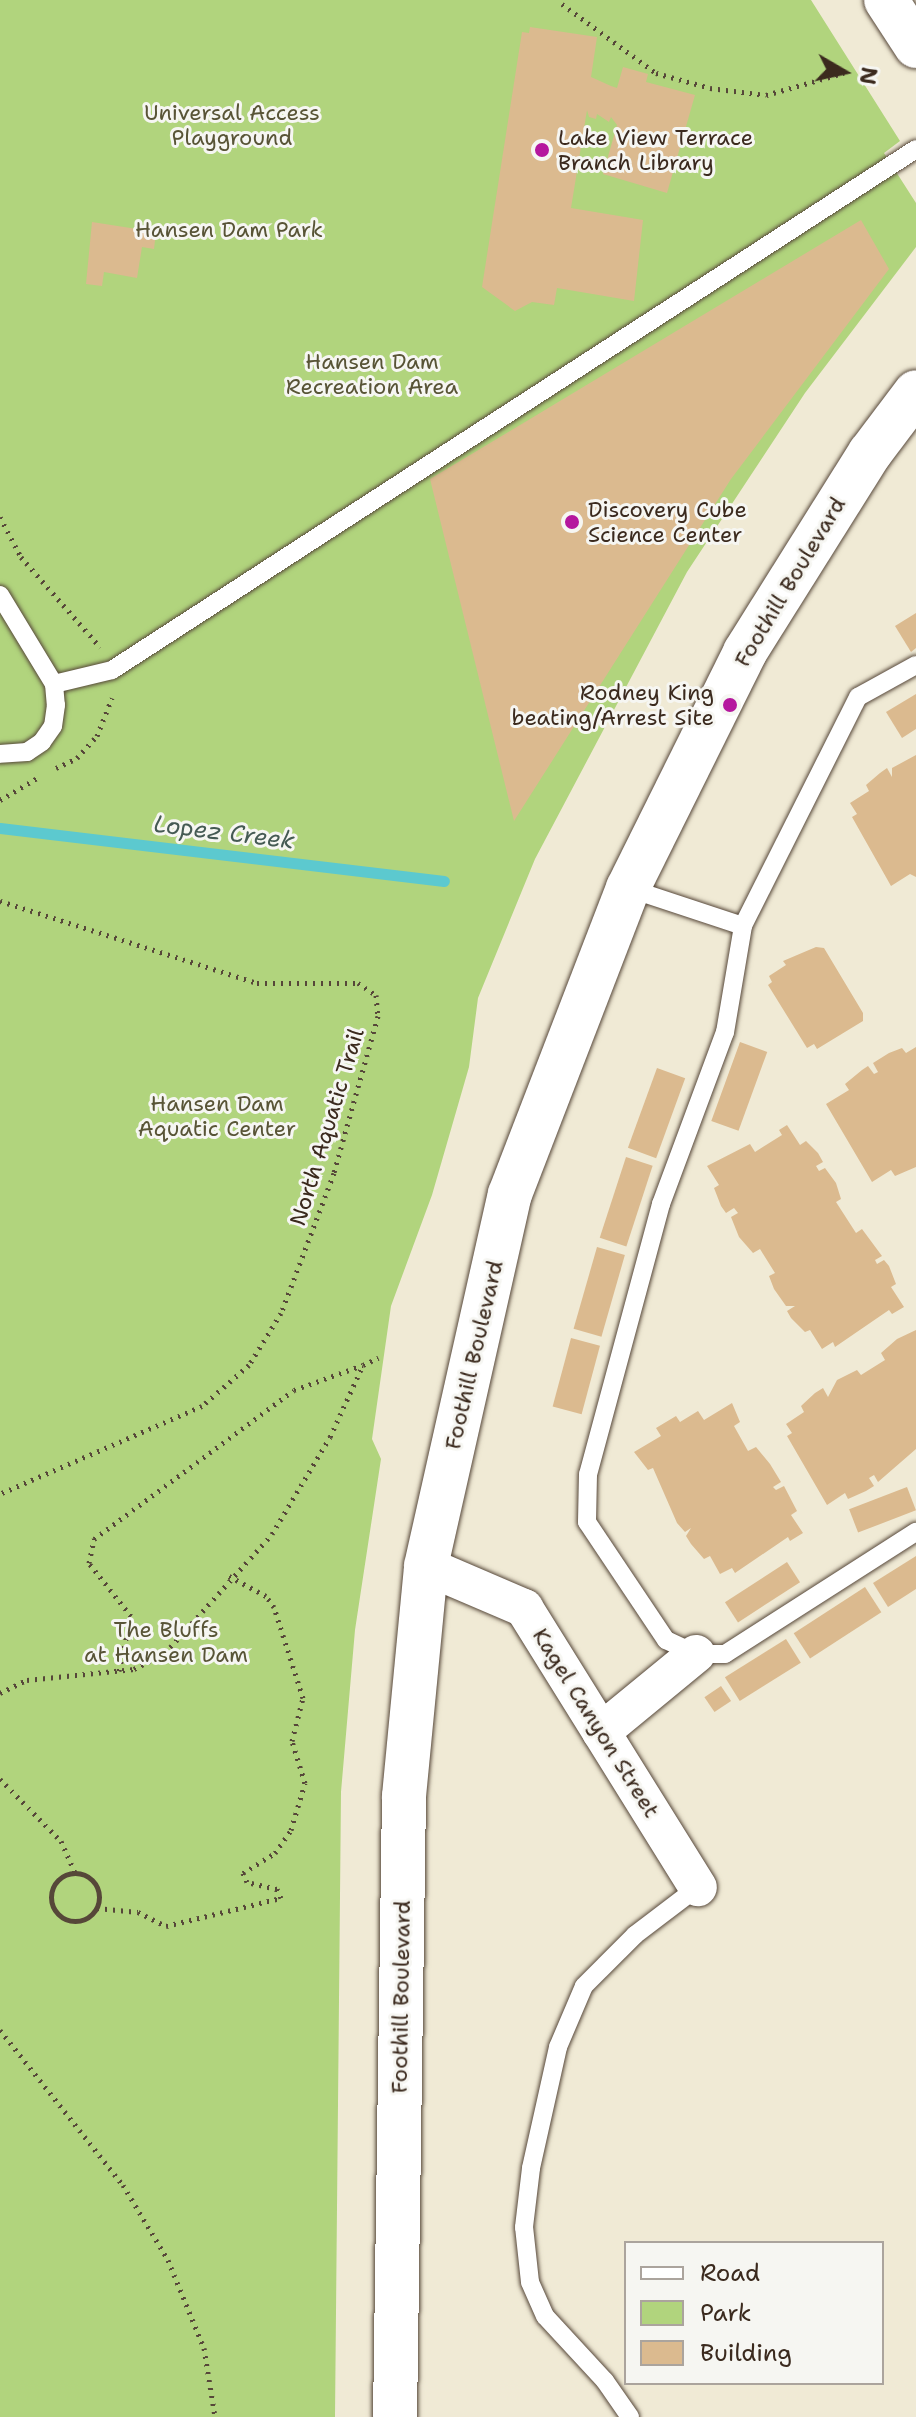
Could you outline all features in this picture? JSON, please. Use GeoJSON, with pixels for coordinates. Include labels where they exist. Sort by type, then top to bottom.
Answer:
{"type":"FeatureCollection","features":[{"type":"Feature","properties":{"kind":"main road"},"geometry":{"type":"LineString","coordinates":[[886,0],[916,46]]}},
{"type":"Feature","properties":{"kind":"main road","name":"Foothill Boulevard"},"geometry":{"type":"LineString","coordinates":[[395,2417],[404,1796],[426,1566],[510,1194],[628,888],[778,595],[916,392]]}},
{"type":"Feature","properties":{"kind":"street","name":"Kagel Canyon Street"},"geometry":{"type":"LineString","coordinates":[[426,1566],[524,1608],[698,1887]]}},
{"type":"Feature","properties":{"kind":"street"},"geometry":{"type":"LineString","coordinates":[[601,1732],[696,1654]]}},
{"type":"Feature","properties":{"kind":"lane"},"geometry":{"type":"LineString","coordinates":[[54,684],[112,670],[916,149]]}},
{"type":"Feature","properties":{"kind":"lane"},"geometry":{"type":"LineString","coordinates":[[0,595],[54,684],[53,726],[27,752],[0,771]]}},
{"type":"Feature","properties":{"kind":"lane"},"geometry":{"type":"LineString","coordinates":[[916,665],[858,697],[743,926],[725,1032],[661,1204],[588,1474],[587,1522],[666,1640],[696,1654],[725,1654],[916,1532]]}},
{"type":"Feature","properties":{"kind":"lane"},"geometry":{"type":"LineString","coordinates":[[0,754],[27,752]]}},
{"type":"Feature","properties":{"kind":"lane"},"geometry":{"type":"LineString","coordinates":[[628,888],[743,926]]}},
{"type":"Feature","properties":{"kind":"lane"},"geometry":{"type":"LineString","coordinates":[[630,2417],[605,2381],[545,2316],[530,2282],[524,2227],[531,2168],[558,2047],[584,1986],[635,1935],[698,1887]]}},
{"type":"Feature","properties":{"kind":"path"},"geometry":{"type":"LineString","coordinates":[[562,4],[656,73],[710,88],[766,95],[844,73]]}},
{"type":"Feature","properties":{"kind":"path","name":"North Aquatic Trail"},"geometry":{"type":"LineString","coordinates":[[0,901],[257,983],[358,983],[376,995],[378,1016],[334,1173],[281,1313],[249,1365],[202,1406],[0,1494]]}},
{"type":"Feature","properties":{"kind":"path"},"geometry":{"type":"LineString","coordinates":[[119,1671],[131,1616],[89,1563],[94,1539],[294,1390],[327,1374],[378,1358]]}},
{"type":"Feature","properties":{"kind":"path"},"geometry":{"type":"LineString","coordinates":[[0,1693],[27,1680],[119,1671],[165,1653],[229,1576],[272,1534],[330,1437],[363,1365]]}},
{"type":"Feature","properties":{"kind":"path"},"geometry":{"type":"LineString","coordinates":[[75,1873],[55,1884],[52,1907],[62,1918],[78,1922],[97,1908],[138,1912],[166,1926],[281,1898],[277,1889],[247,1882],[243,1873],[275,1853],[291,1830],[305,1783],[292,1741],[303,1698],[274,1607],[266,1596],[229,1576]]}},
{"type":"Feature","properties":{"kind":"path"},"geometry":{"type":"LineString","coordinates":[[0,1779],[61,1841],[75,1873],[96,1884],[97,1908]]}},
{"type":"Feature","properties":{"kind":"path"},"geometry":{"type":"LineString","coordinates":[[0,2030],[123,2185],[168,2260],[204,2348],[215,2417]]}},
{"type":"Feature","properties":{"kind":"green space","name":"Hansen Dam Recreation Area"},"geometry":{"type":"Polygon","coordinates":[[[0,0],[811,0],[900,141],[884,153],[916,203],[916,247],[805,393],[687,572],[535,859],[478,998],[469,1067],[432,1195],[391,1306],[372,1439],[381,1459],[355,1630],[341,1792],[335,2417],[0,2417],[0,0]]]}},
{"type":"Feature","properties":{"kind":"building","name":"Lake View Terrace Branch Library"},"geometry":{"type":"Polygon","coordinates":[[[530,27],[597,37],[591,77],[611,86],[617,88],[623,67],[648,74],[646,82],[695,95],[667,193],[603,174],[617,125],[611,117],[609,122],[597,114],[596,119],[589,117],[587,110],[571,208],[643,220],[634,301],[557,288],[554,305],[532,302],[515,311],[482,287],[522,32],[529,33],[530,27]]]}},
{"type":"Feature","properties":{"kind":"building","name":"Discovery Cube Science Center"},"geometry":{"type":"Polygon","coordinates":[[[861,220],[889,269],[731,479],[514,821],[430,479],[861,220]]]}},
{"type":"Feature","properties":{"kind":"building"},"geometry":{"type":"Polygon","coordinates":[[[92,222],[156,232],[154,249],[142,247],[137,278],[104,272],[102,286],[86,284],[92,222]]]}},
{"type":"Feature","properties":{"kind":"building"},"geometry":{"type":"Polygon","coordinates":[[[916,613],[916,648],[911,652],[895,626],[916,613]]]}},
{"type":"Feature","properties":{"kind":"building"},"geometry":{"type":"Polygon","coordinates":[[[916,694],[916,729],[902,738],[886,712],[916,694]]]}},
{"type":"Feature","properties":{"kind":"building"},"geometry":{"type":"Polygon","coordinates":[[[916,755],[916,877],[910,874],[891,886],[852,817],[857,814],[850,803],[869,791],[866,785],[880,773],[887,768],[892,777],[892,768],[916,755]]]}},
{"type":"Feature","properties":{"kind":"building"},"geometry":{"type":"Polygon","coordinates":[[[816,947],[824,948],[863,1013],[863,1021],[817,1049],[814,1044],[807,1048],[768,985],[772,982],[769,976],[786,965],[783,961],[816,947]]]}},
{"type":"Feature","properties":{"kind":"building"},"geometry":{"type":"Polygon","coordinates":[[[740,1042],[767,1052],[739,1131],[711,1121],[740,1042]]]}},
{"type":"Feature","properties":{"kind":"building"},"geometry":{"type":"Polygon","coordinates":[[[916,1047],[916,1167],[895,1176],[891,1170],[872,1182],[826,1104],[849,1090],[845,1084],[868,1066],[874,1074],[878,1072],[873,1063],[902,1048],[906,1053],[916,1047]]]}},
{"type":"Feature","properties":{"kind":"building"},"geometry":{"type":"Polygon","coordinates":[[[657,1068],[685,1078],[656,1158],[628,1148],[657,1068]]]}},
{"type":"Feature","properties":{"kind":"building"},"geometry":{"type":"Polygon","coordinates":[[[787,1125],[800,1145],[806,1141],[818,1153],[823,1162],[816,1166],[819,1171],[825,1168],[836,1183],[841,1199],[836,1202],[856,1233],[862,1229],[882,1256],[875,1260],[877,1264],[884,1260],[889,1266],[896,1284],[891,1287],[904,1307],[892,1314],[889,1310],[835,1347],[833,1342],[822,1349],[810,1330],[805,1332],[791,1318],[787,1311],[795,1306],[786,1306],[774,1289],[769,1276],[775,1273],[760,1249],[753,1253],[739,1237],[731,1217],[738,1213],[734,1208],[726,1213],[721,1206],[714,1188],[719,1185],[707,1166],[750,1144],[755,1152],[782,1135],[779,1130],[787,1125]]]}},
{"type":"Feature","properties":{"kind":"building"},"geometry":{"type":"Polygon","coordinates":[[[626,1157],[653,1166],[626,1246],[600,1238],[626,1157]]]}},
{"type":"Feature","properties":{"kind":"building"},"geometry":{"type":"Polygon","coordinates":[[[597,1247],[625,1255],[601,1337],[574,1329],[597,1247]]]}},
{"type":"Feature","properties":{"kind":"building"},"geometry":{"type":"Polygon","coordinates":[[[916,1330],[916,1449],[878,1482],[874,1475],[869,1478],[874,1486],[848,1499],[845,1493],[827,1505],[787,1436],[792,1433],[786,1424],[804,1412],[801,1406],[815,1393],[823,1388],[828,1397],[837,1380],[857,1370],[861,1375],[885,1360],[881,1353],[897,1339],[916,1330]]]}},
{"type":"Feature","properties":{"kind":"building"},"geometry":{"type":"Polygon","coordinates":[[[571,1338],[600,1346],[582,1414],[553,1407],[571,1338]]]}},
{"type":"Feature","properties":{"kind":"building"},"geometry":{"type":"Polygon","coordinates":[[[732,1403],[740,1422],[734,1426],[748,1451],[756,1447],[770,1464],[781,1482],[773,1487],[776,1490],[784,1486],[797,1511],[791,1515],[803,1533],[790,1541],[788,1537],[735,1573],[732,1568],[720,1574],[710,1556],[704,1559],[691,1544],[686,1536],[691,1528],[685,1532],[677,1523],[653,1468],[648,1470],[634,1452],[661,1436],[656,1428],[676,1416],[680,1422],[698,1411],[704,1420],[732,1403]]]}},
{"type":"Feature","properties":{"kind":"building"},"geometry":{"type":"Polygon","coordinates":[[[907,1487],[916,1510],[858,1533],[849,1509],[907,1487]]]}},
{"type":"Feature","properties":{"kind":"building"},"geometry":{"type":"Polygon","coordinates":[[[916,1556],[916,1589],[888,1607],[873,1583],[916,1556]]]}},
{"type":"Feature","properties":{"kind":"building"},"geometry":{"type":"Polygon","coordinates":[[[787,1562],[800,1582],[738,1622],[725,1602],[787,1562]]]}},
{"type":"Feature","properties":{"kind":"building"},"geometry":{"type":"Polygon","coordinates":[[[865,1587],[881,1612],[810,1658],[794,1633],[865,1587]]]}},
{"type":"Feature","properties":{"kind":"building"},"geometry":{"type":"Polygon","coordinates":[[[786,1639],[801,1663],[740,1701],[725,1677],[786,1639]]]}},
{"type":"Feature","properties":{"kind":"building"},"geometry":{"type":"Polygon","coordinates":[[[721,1686],[731,1701],[714,1712],[704,1697],[721,1686]]]}},
{"type":"Feature","properties":{"kind":"waterway","name":"Lopez Creek"},"geometry":{"type":"LineString","coordinates":[[0,828],[444,881]]}},
{"type":"Feature","properties":{"kind":"place","name":"Lake View Terrace Branch Library"},"geometry":{"type":"Point","coordinates":[542,150]}},
{"type":"Feature","properties":{"kind":"place","name":"Discovery Cube Science Center"},"geometry":{"type":"Point","coordinates":[572,522]}},
{"type":"Feature","properties":{"kind":"place","name":"Rodney King beating/Arrest Site"},"geometry":{"type":"Point","coordinates":[730,705]}},
{"type":"Feature","properties":{"kind":"park label","name":"Universal Access Playground"},"geometry":{"type":"Point","coordinates":[232,124]}},
{"type":"Feature","properties":{"kind":"park label","name":"Hansen Dam Park"},"geometry":{"type":"Point","coordinates":[229,230]}},
{"type":"Feature","properties":{"kind":"park label","name":"Hansen Dam Aquatic Center"},"geometry":{"type":"Point","coordinates":[217,1116]}},
{"type":"Feature","properties":{"kind":"park label","name":"The Bluffs at Hansen Dam"},"geometry":{"type":"Point","coordinates":[166,1642]}}]}
